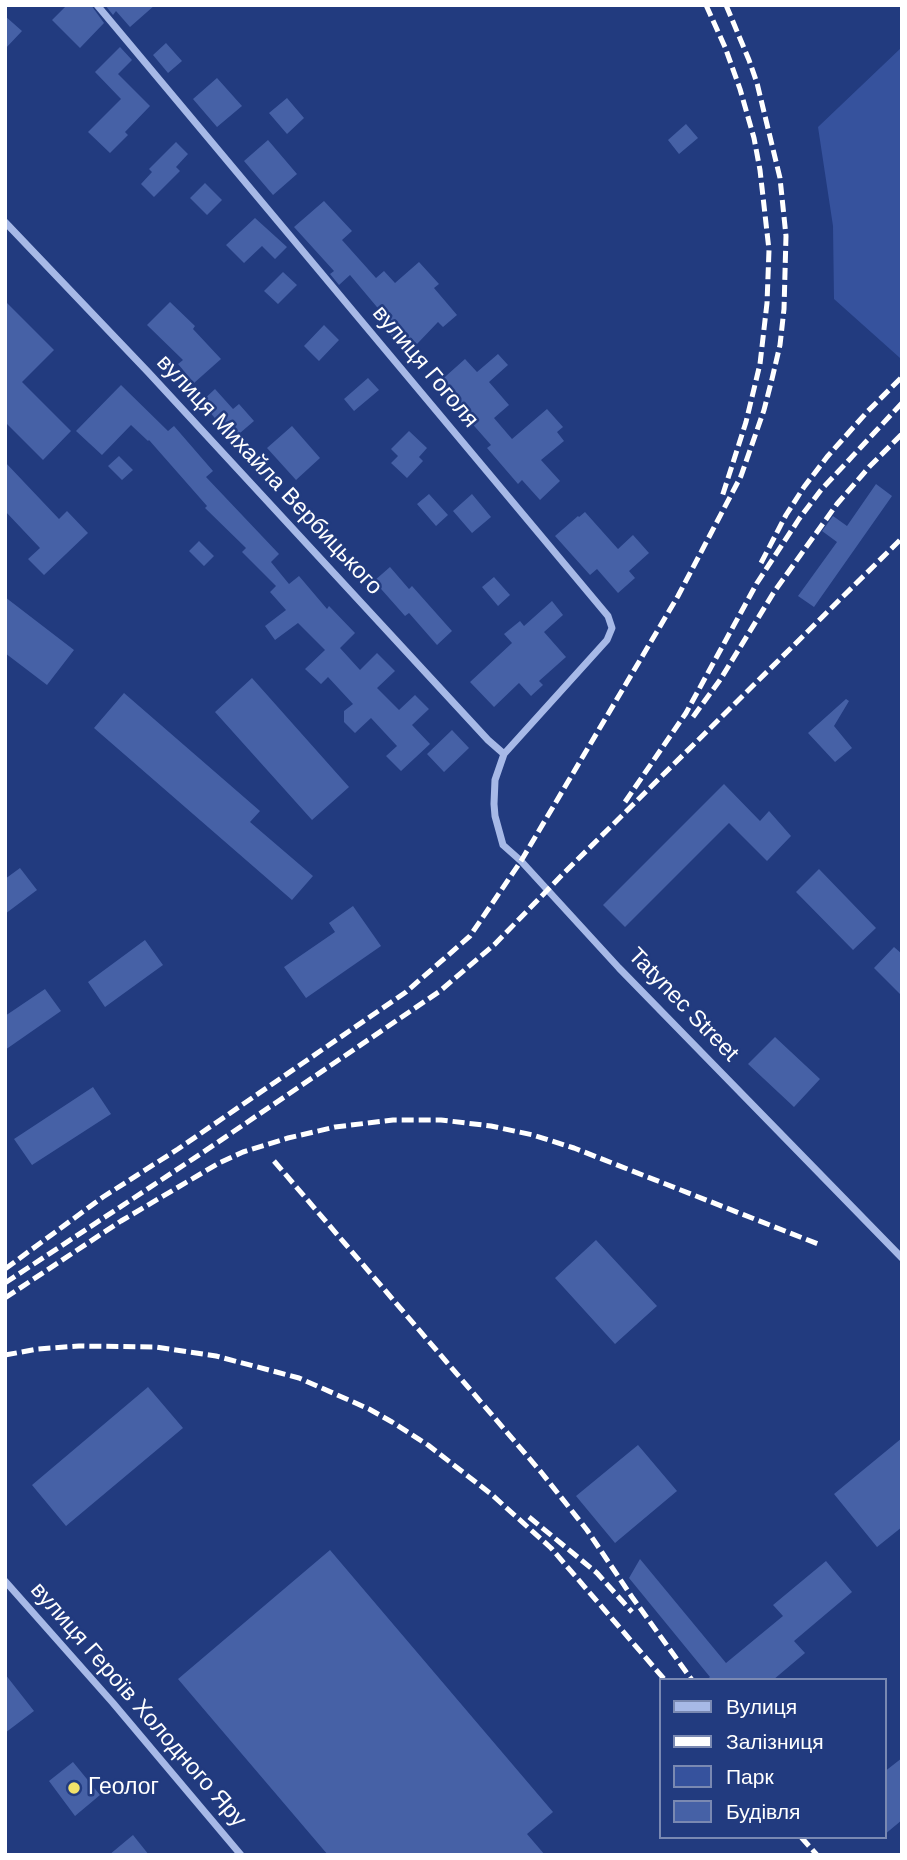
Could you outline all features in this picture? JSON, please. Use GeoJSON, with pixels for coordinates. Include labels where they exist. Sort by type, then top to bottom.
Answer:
{"type":"FeatureCollection","features":[{"type":"Feature","properties":{"kind":"street","name":"вулиця Гоголя"},"geometry":{"type":"LineString","coordinates":[[97,5],[608,616],[612,628],[607,640],[504,754]]}},
{"type":"Feature","properties":{"kind":"street","name":"вулиця Михайла Вербицького"},"geometry":{"type":"LineString","coordinates":[[5,222],[504,754]]}},
{"type":"Feature","properties":{"kind":"street","name":"Tatynec Street"},"geometry":{"type":"LineString","coordinates":[[504,754],[495,780],[494,804],[503,845],[902,1258]]}},
{"type":"Feature","properties":{"kind":"street","name":"вулиця Героїв Холодного Яру"},"geometry":{"type":"LineString","coordinates":[[5,1581],[113,1703],[241,1855]]}},
{"type":"Feature","properties":{"kind":"green space"},"geometry":{"type":"Polygon","coordinates":[[[902,47],[900,358],[834,299],[833,226],[818,127],[902,47]]]}},
{"type":"Feature","properties":{"kind":"building"},"geometry":{"type":"Polygon","coordinates":[[[67,5],[91,5],[104,23],[80,48],[52,20],[67,5]]]}},
{"type":"Feature","properties":{"kind":"building"},"geometry":{"type":"Polygon","coordinates":[[[105,5],[155,5],[130,27],[116,11],[113,15],[105,5]]]}},
{"type":"Feature","properties":{"kind":"building"},"geometry":{"type":"Polygon","coordinates":[[[5,16],[22,31],[5,49],[5,16]]]}},
{"type":"Feature","properties":{"kind":"building"},"geometry":{"type":"Polygon","coordinates":[[[166,43],[182,61],[168,73],[153,55],[166,43]]]}},
{"type":"Feature","properties":{"kind":"building"},"geometry":{"type":"Polygon","coordinates":[[[120,47],[132,60],[118,74],[150,106],[125,132],[128,135],[110,153],[88,132],[121,99],[95,72],[120,47]]]}},
{"type":"Feature","properties":{"kind":"building"},"geometry":{"type":"Polygon","coordinates":[[[217,78],[242,106],[217,127],[193,99],[217,78]]]}},
{"type":"Feature","properties":{"kind":"building"},"geometry":{"type":"Polygon","coordinates":[[[287,98],[304,118],[287,134],[269,113],[287,98]]]}},
{"type":"Feature","properties":{"kind":"building"},"geometry":{"type":"Polygon","coordinates":[[[686,124],[698,138],[679,154],[668,140],[686,124]]]}},
{"type":"Feature","properties":{"kind":"building"},"geometry":{"type":"Polygon","coordinates":[[[268,140],[297,174],[273,195],[244,161],[268,140]]]}},
{"type":"Feature","properties":{"kind":"building"},"geometry":{"type":"Polygon","coordinates":[[[176,142],[188,154],[176,167],[180,171],[154,197],[141,184],[152,172],[149,169],[176,142]]]}},
{"type":"Feature","properties":{"kind":"building"},"geometry":{"type":"Polygon","coordinates":[[[205,183],[222,200],[207,215],[190,198],[205,183]]]}},
{"type":"Feature","properties":{"kind":"building"},"geometry":{"type":"Polygon","coordinates":[[[324,201],[352,231],[342,240],[376,278],[384,271],[395,283],[419,262],[439,284],[434,288],[457,315],[443,327],[438,322],[417,344],[411,338],[402,346],[381,326],[387,319],[350,275],[339,285],[330,274],[334,271],[294,227],[324,201]]]}},
{"type":"Feature","properties":{"kind":"building"},"geometry":{"type":"Polygon","coordinates":[[[255,218],[287,247],[275,259],[262,246],[244,263],[226,245],[255,218]]]}},
{"type":"Feature","properties":{"kind":"building"},"geometry":{"type":"Polygon","coordinates":[[[283,272],[297,285],[278,304],[264,291],[283,272]]]}},
{"type":"Feature","properties":{"kind":"building"},"geometry":{"type":"Polygon","coordinates":[[[5,301],[54,350],[22,382],[71,431],[43,460],[5,422],[5,301]]]}},
{"type":"Feature","properties":{"kind":"building"},"geometry":{"type":"Polygon","coordinates":[[[170,302],[195,326],[193,329],[221,359],[194,383],[178,364],[183,360],[147,325],[170,302]]]}},
{"type":"Feature","properties":{"kind":"building"},"geometry":{"type":"Polygon","coordinates":[[[324,325],[339,340],[319,361],[304,346],[324,325]]]}},
{"type":"Feature","properties":{"kind":"building"},"geometry":{"type":"Polygon","coordinates":[[[498,354],[508,365],[489,382],[509,405],[494,418],[512,439],[547,409],[563,427],[557,432],[564,441],[541,460],[560,481],[540,500],[522,480],[518,484],[487,448],[491,445],[437,384],[465,359],[477,372],[498,354]]]}},
{"type":"Feature","properties":{"kind":"building"},"geometry":{"type":"Polygon","coordinates":[[[368,378],[379,390],[354,411],[344,399],[368,378]]]}},
{"type":"Feature","properties":{"kind":"building"},"geometry":{"type":"Polygon","coordinates":[[[121,385],[168,431],[174,426],[213,471],[206,477],[279,554],[271,562],[289,584],[299,576],[327,609],[329,606],[355,633],[340,648],[360,670],[377,653],[395,671],[377,688],[399,710],[415,695],[429,709],[412,725],[430,744],[401,771],[386,756],[397,746],[371,718],[355,733],[344,722],[344,711],[353,704],[328,677],[321,684],[305,669],[325,650],[298,623],[275,640],[265,626],[286,610],[270,592],[276,586],[242,552],[246,548],[205,508],[207,506],[149,440],[131,425],[102,455],[76,431],[121,385]]]}},
{"type":"Feature","properties":{"kind":"building"},"geometry":{"type":"Polygon","coordinates":[[[215,389],[233,409],[239,404],[254,421],[233,439],[201,402],[215,389]]]}},
{"type":"Feature","properties":{"kind":"building"},"geometry":{"type":"Polygon","coordinates":[[[292,426],[320,458],[296,480],[267,448],[292,426]]]}},
{"type":"Feature","properties":{"kind":"building"},"geometry":{"type":"Polygon","coordinates":[[[409,431],[427,448],[419,457],[423,461],[407,478],[391,463],[398,456],[391,449],[409,431]]]}},
{"type":"Feature","properties":{"kind":"building"},"geometry":{"type":"Polygon","coordinates":[[[119,456],[133,470],[122,480],[108,466],[119,456]]]}},
{"type":"Feature","properties":{"kind":"building"},"geometry":{"type":"Polygon","coordinates":[[[5,462],[59,519],[67,511],[88,533],[44,575],[28,559],[40,548],[5,511],[5,462]]]}},
{"type":"Feature","properties":{"kind":"building"},"geometry":{"type":"Polygon","coordinates":[[[876,484],[892,496],[814,607],[798,596],[837,542],[822,531],[833,516],[847,526],[876,484]]]}},
{"type":"Feature","properties":{"kind":"building"},"geometry":{"type":"Polygon","coordinates":[[[429,494],[448,515],[436,526],[417,504],[429,494]]]}},
{"type":"Feature","properties":{"kind":"building"},"geometry":{"type":"Polygon","coordinates":[[[472,494],[491,517],[472,533],[453,511],[472,494]]]}},
{"type":"Feature","properties":{"kind":"building"},"geometry":{"type":"Polygon","coordinates":[[[585,512],[618,549],[633,535],[649,553],[629,571],[635,578],[618,593],[597,569],[590,575],[555,536],[585,512]]]}},
{"type":"Feature","properties":{"kind":"building"},"geometry":{"type":"Polygon","coordinates":[[[199,541],[214,556],[204,566],[189,551],[199,541]]]}},
{"type":"Feature","properties":{"kind":"building"},"geometry":{"type":"Polygon","coordinates":[[[390,567],[409,589],[412,586],[452,631],[437,645],[409,613],[405,616],[374,581],[390,567]]]}},
{"type":"Feature","properties":{"kind":"building"},"geometry":{"type":"Polygon","coordinates":[[[494,577],[510,595],[498,606],[482,587],[494,577]]]}},
{"type":"Feature","properties":{"kind":"building"},"geometry":{"type":"Polygon","coordinates":[[[5,597],[74,650],[47,685],[5,653],[5,597]]]}},
{"type":"Feature","properties":{"kind":"building"},"geometry":{"type":"Polygon","coordinates":[[[552,601],[563,615],[544,632],[566,657],[539,681],[543,685],[531,696],[519,683],[494,707],[470,682],[512,643],[504,634],[520,621],[524,626],[552,601]]]}},
{"type":"Feature","properties":{"kind":"building"},"geometry":{"type":"Polygon","coordinates":[[[252,678],[349,787],[312,820],[215,712],[252,678]]]}},
{"type":"Feature","properties":{"kind":"building"},"geometry":{"type":"Polygon","coordinates":[[[124,693],[260,811],[250,822],[313,876],[292,900],[94,728],[124,693]]]}},
{"type":"Feature","properties":{"kind":"building"},"geometry":{"type":"Polygon","coordinates":[[[846,699],[849,701],[834,726],[852,748],[835,762],[808,733],[846,699]]]}},
{"type":"Feature","properties":{"kind":"building"},"geometry":{"type":"Polygon","coordinates":[[[452,730],[469,748],[444,772],[427,754],[452,730]]]}},
{"type":"Feature","properties":{"kind":"building"},"geometry":{"type":"Polygon","coordinates":[[[724,784],[760,821],[769,811],[791,836],[767,861],[729,823],[625,927],[603,905],[724,784]]]}},
{"type":"Feature","properties":{"kind":"building"},"geometry":{"type":"Polygon","coordinates":[[[20,868],[37,890],[5,914],[5,879],[20,868]]]}},
{"type":"Feature","properties":{"kind":"building"},"geometry":{"type":"Polygon","coordinates":[[[819,869],[876,928],[853,950],[796,892],[819,869]]]}},
{"type":"Feature","properties":{"kind":"building"},"geometry":{"type":"Polygon","coordinates":[[[353,906],[381,946],[306,998],[284,967],[335,932],[329,923],[353,906]]]}},
{"type":"Feature","properties":{"kind":"building"},"geometry":{"type":"Polygon","coordinates":[[[145,940],[163,965],[105,1007],[88,982],[145,940]]]}},
{"type":"Feature","properties":{"kind":"building"},"geometry":{"type":"Polygon","coordinates":[[[894,947],[902,954],[902,996],[874,968],[894,947]]]}},
{"type":"Feature","properties":{"kind":"building"},"geometry":{"type":"Polygon","coordinates":[[[45,989],[61,1011],[5,1050],[5,1016],[45,989]]]}},
{"type":"Feature","properties":{"kind":"building"},"geometry":{"type":"Polygon","coordinates":[[[775,1037],[820,1079],[794,1107],[748,1064],[775,1037]]]}},
{"type":"Feature","properties":{"kind":"building"},"geometry":{"type":"Polygon","coordinates":[[[93,1087],[111,1114],[32,1165],[14,1139],[93,1087]]]}},
{"type":"Feature","properties":{"kind":"building"},"geometry":{"type":"Polygon","coordinates":[[[596,1240],[657,1306],[615,1344],[555,1278],[596,1240]]]}},
{"type":"Feature","properties":{"kind":"building"},"geometry":{"type":"Polygon","coordinates":[[[148,1387],[183,1428],[66,1526],[32,1485],[148,1387]]]}},
{"type":"Feature","properties":{"kind":"building"},"geometry":{"type":"Polygon","coordinates":[[[902,1438],[902,1527],[877,1547],[834,1494],[902,1438]]]}},
{"type":"Feature","properties":{"kind":"building"},"geometry":{"type":"Polygon","coordinates":[[[638,1445],[677,1491],[615,1543],[576,1496],[638,1445]]]}},
{"type":"Feature","properties":{"kind":"building"},"geometry":{"type":"Polygon","coordinates":[[[330,1550],[553,1812],[527,1834],[545,1855],[328,1855],[178,1679],[330,1550]]]}},
{"type":"Feature","properties":{"kind":"building"},"geometry":{"type":"Polygon","coordinates":[[[640,1559],[726,1663],[783,1616],[773,1605],[826,1561],[852,1592],[794,1641],[805,1653],[775,1678],[709,1678],[629,1578],[640,1559]]]}},
{"type":"Feature","properties":{"kind":"building"},"geometry":{"type":"Polygon","coordinates":[[[5,1674],[34,1711],[5,1733],[5,1674]]]}},
{"type":"Feature","properties":{"kind":"building"},"geometry":{"type":"Polygon","coordinates":[[[902,1758],[902,1820],[886,1833],[886,1770],[902,1758]]]}},
{"type":"Feature","properties":{"kind":"building","name":"Геолог"},"geometry":{"type":"Polygon","coordinates":[[[73,1762],[100,1795],[75,1816],[49,1781],[73,1762]]]}},
{"type":"Feature","properties":{"kind":"building"},"geometry":{"type":"Polygon","coordinates":[[[133,1835],[149,1855],[109,1855],[133,1835]]]}},
{"type":"Feature","properties":{"kind":"railway"},"geometry":{"type":"LineString","coordinates":[[706,5],[725,47],[754,138],[769,250],[767,303],[760,364],[746,422],[722,497]]}},
{"type":"Feature","properties":{"kind":"railway"},"geometry":{"type":"LineString","coordinates":[[5,1269],[103,1197],[178,1149],[406,992],[470,936],[521,861],[678,596],[741,476],[772,379],[780,345],[784,309],[786,236],[780,178],[757,83],[726,5]]}},
{"type":"Feature","properties":{"kind":"railway"},"geometry":{"type":"LineString","coordinates":[[761,563],[804,487],[867,412],[902,377]]}},
{"type":"Feature","properties":{"kind":"railway"},"geometry":{"type":"LineString","coordinates":[[625,802],[686,713],[757,583],[799,519],[821,490],[902,403]]}},
{"type":"Feature","properties":{"kind":"railway"},"geometry":{"type":"LineString","coordinates":[[693,717],[720,680],[774,592],[837,504],[902,434]]}},
{"type":"Feature","properties":{"kind":"railway"},"geometry":{"type":"LineString","coordinates":[[5,1283],[440,991],[495,944],[902,538]]}},
{"type":"Feature","properties":{"kind":"railway"},"geometry":{"type":"LineString","coordinates":[[5,1298],[121,1221],[219,1163],[243,1152],[288,1138],[335,1127],[393,1120],[441,1120],[491,1126],[533,1135],[574,1148],[818,1244]]}},
{"type":"Feature","properties":{"kind":"railway"},"geometry":{"type":"LineString","coordinates":[[274,1161],[541,1472],[587,1530],[691,1678]]}},
{"type":"Feature","properties":{"kind":"railway"},"geometry":{"type":"LineString","coordinates":[[5,1355],[79,1346],[155,1347],[216,1356],[299,1378],[369,1409],[428,1445],[491,1494],[551,1548],[663,1678]]}},
{"type":"Feature","properties":{"kind":"railway"},"geometry":{"type":"LineString","coordinates":[[529,1517],[597,1573],[632,1612]]}},
{"type":"Feature","properties":{"kind":"railway"},"geometry":{"type":"LineString","coordinates":[[803,1839],[817,1855]]}},
{"type":"Feature","properties":{"kind":"place","name":"Геолог"},"geometry":{"type":"Point","coordinates":[74,1788]}}]}
